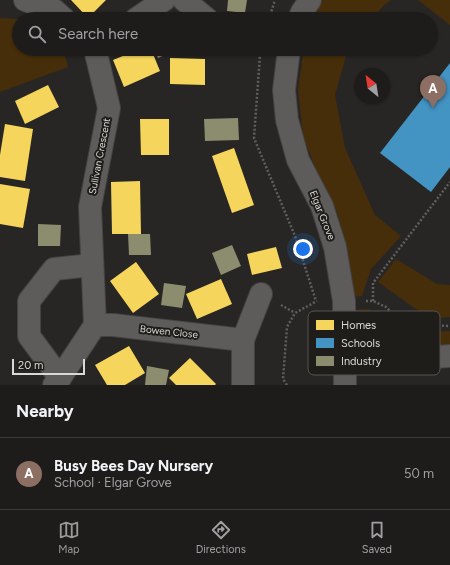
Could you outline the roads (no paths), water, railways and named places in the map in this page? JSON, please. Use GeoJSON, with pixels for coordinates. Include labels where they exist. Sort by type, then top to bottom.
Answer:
{"type":"FeatureCollection","features":[{"type":"Feature","properties":{"kind":"street"},"geometry":{"type":"LineString","coordinates":[[25,0],[56,12]]}},
{"type":"Feature","properties":{"kind":"street"},"geometry":{"type":"LineString","coordinates":[[146,12],[164,0]]}},
{"type":"Feature","properties":{"kind":"street"},"geometry":{"type":"LineString","coordinates":[[184,0],[199,12]]}},
{"type":"Feature","properties":{"kind":"street"},"geometry":{"type":"LineString","coordinates":[[302,12],[310,0]]}},
{"type":"Feature","properties":{"kind":"street","name":"Sullivan Crescent"},"geometry":{"type":"LineString","coordinates":[[95,325],[90,207],[108,108],[97,56]]}},
{"type":"Feature","properties":{"kind":"street","name":"Elgar Grove"},"geometry":{"type":"LineString","coordinates":[[288,56],[284,90],[287,120],[298,160],[322,206],[335,247],[344,300],[344,311]]}},
{"type":"Feature","properties":{"kind":"street"},"geometry":{"type":"LineString","coordinates":[[92,265],[54,269],[28,301],[29,336],[57,381],[95,325]]}},
{"type":"Feature","properties":{"kind":"street"},"geometry":{"type":"LineString","coordinates":[[243,385],[243,340],[261,294]]}},
{"type":"Feature","properties":{"kind":"street","name":"Bowen Close"},"geometry":{"type":"LineString","coordinates":[[95,325],[114,325],[243,340]]}},
{"type":"Feature","properties":{"kind":"street"},"geometry":{"type":"LineString","coordinates":[[440,357],[450,356]]}},
{"type":"Feature","properties":{"kind":"street","name":"Elgar Grove"},"geometry":{"type":"LineString","coordinates":[[345,375],[345,385]]}},
{"type":"Feature","properties":{"kind":"place","name":"Busy Bees Day Nursery"},"geometry":{"type":"Point","coordinates":[433,108]}}]}
